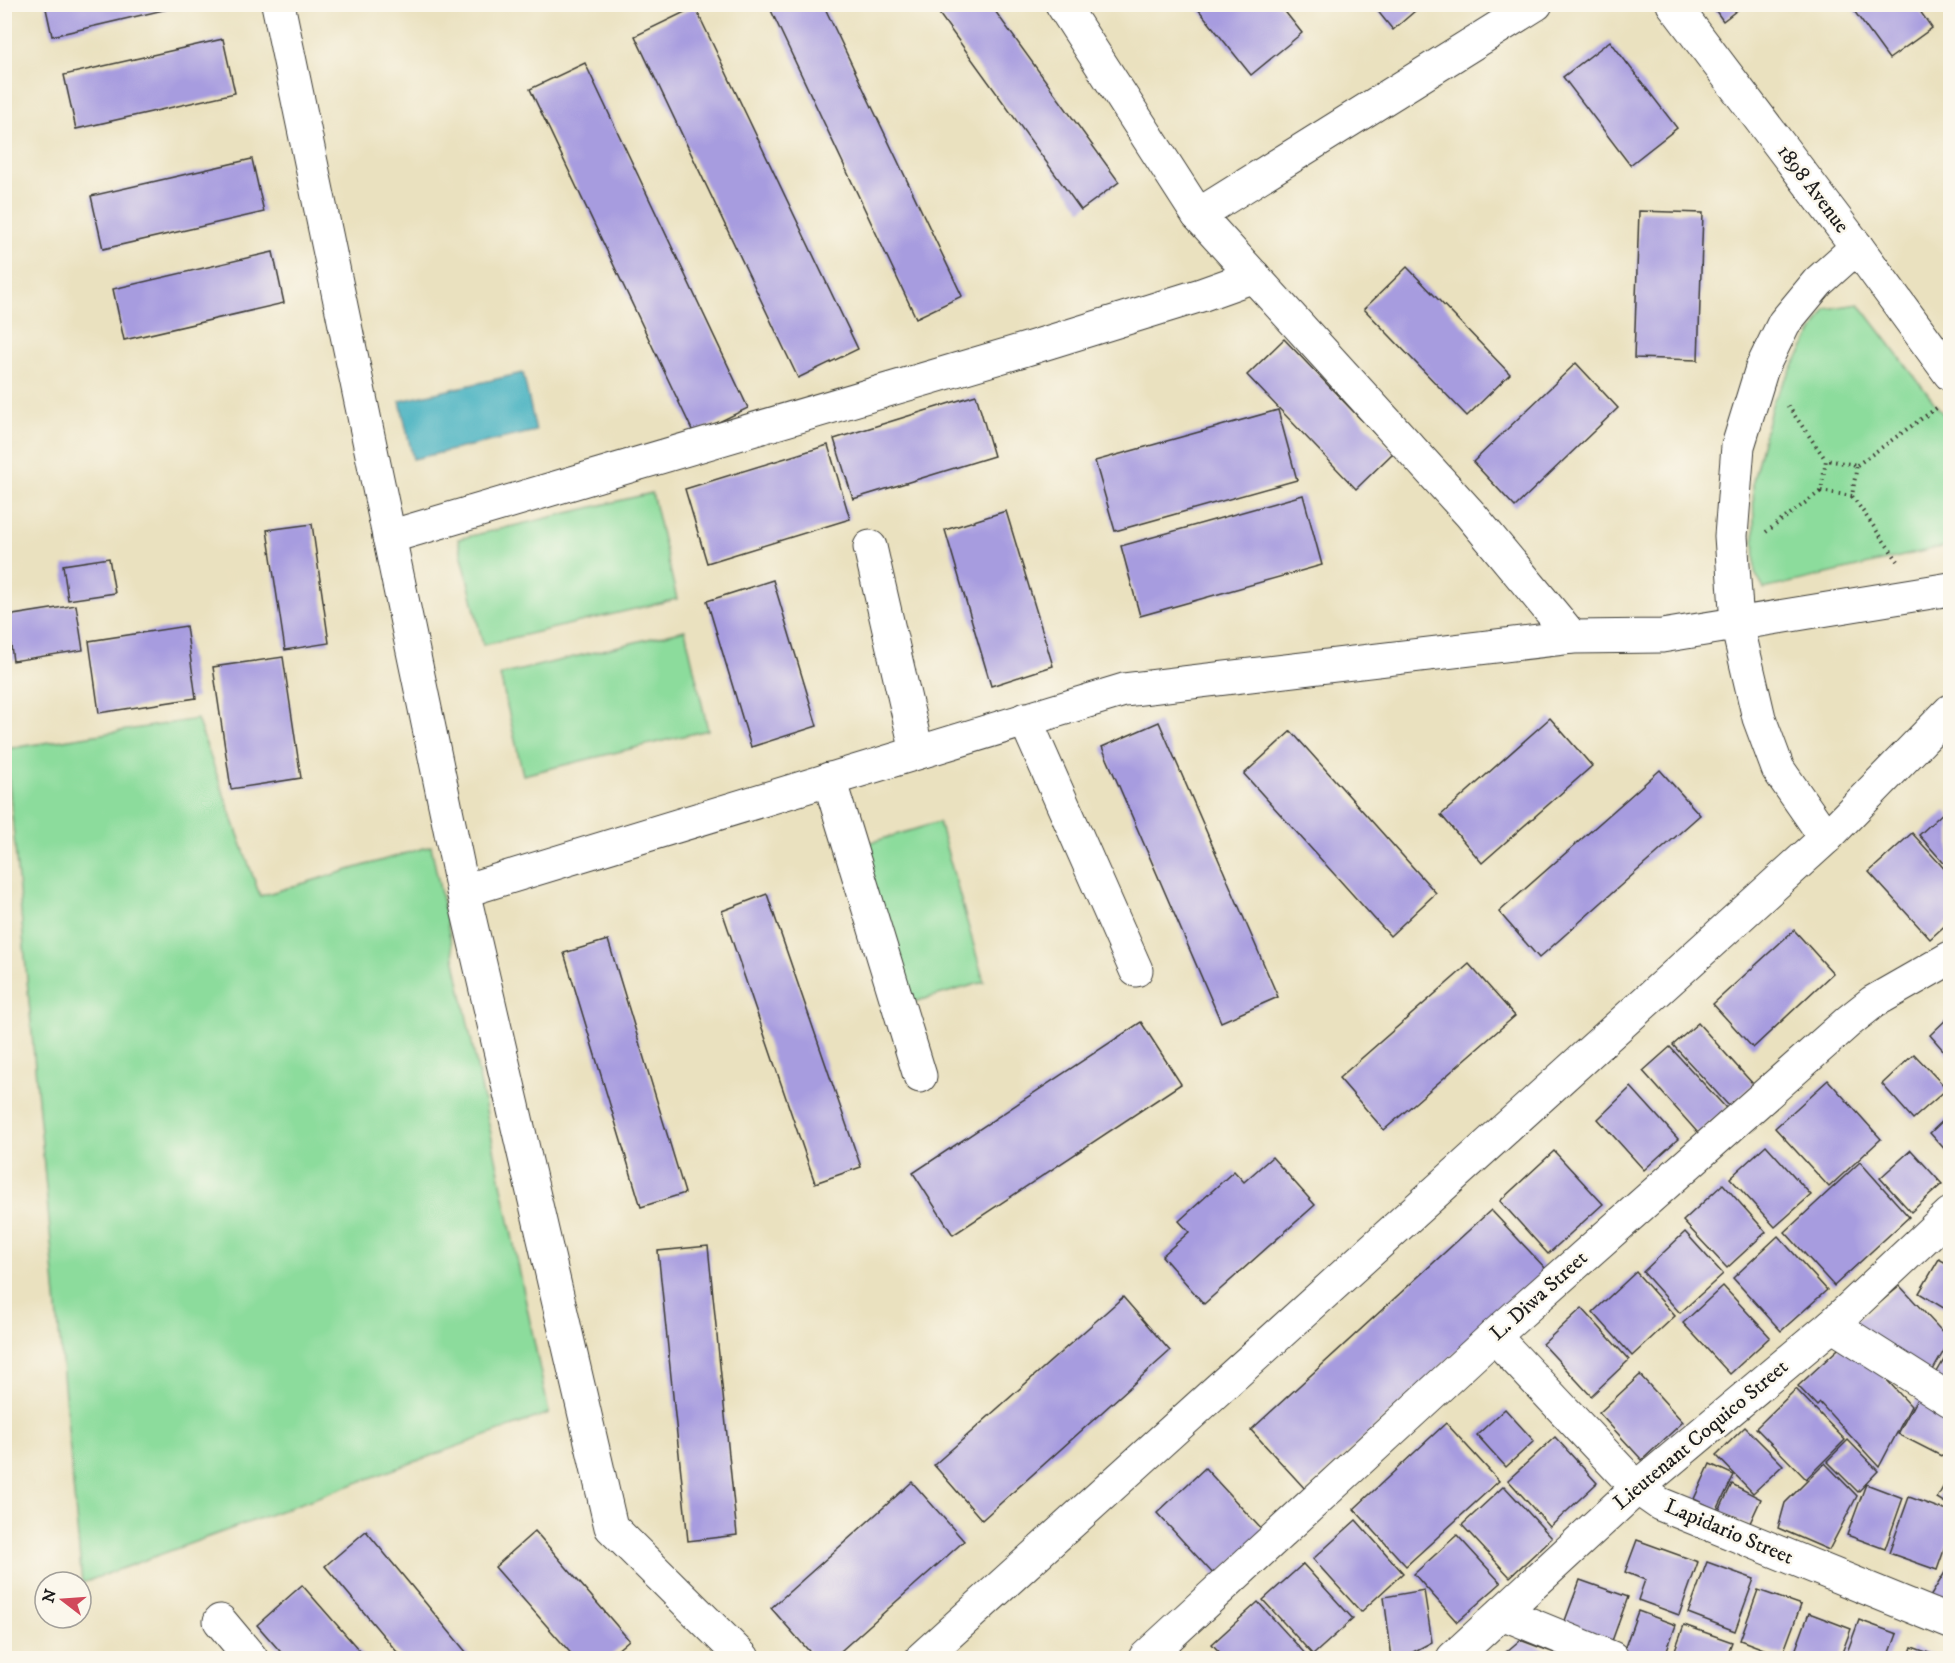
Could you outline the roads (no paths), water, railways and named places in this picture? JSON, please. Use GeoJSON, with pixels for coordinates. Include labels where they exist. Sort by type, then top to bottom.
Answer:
{"type":"FeatureCollection","features":[{"type":"Feature","properties":{"kind":"street"},"geometry":{"type":"LineString","coordinates":[[282,4],[278,5],[462,891],[611,1527],[743,1659]]}},
{"type":"Feature","properties":{"kind":"street"},"geometry":{"type":"LineString","coordinates":[[1062,4],[1198,215],[1471,515],[1572,637]]}},
{"type":"Feature","properties":{"kind":"street"},"geometry":{"type":"LineString","coordinates":[[1198,215],[1536,4]]}},
{"type":"Feature","properties":{"kind":"street","name":"1898 Avenue"},"geometry":{"type":"LineString","coordinates":[[1673,4],[1950,374]]}},
{"type":"Feature","properties":{"kind":"street"},"geometry":{"type":"LineString","coordinates":[[1826,838],[1778,769],[1760,717],[1737,624],[1731,536],[1738,446],[1762,368],[1785,323],[1818,282],[1857,247]]}},
{"type":"Feature","properties":{"kind":"street"},"geometry":{"type":"LineString","coordinates":[[389,537],[1030,348],[1201,296],[1254,276]]}},
{"type":"Feature","properties":{"kind":"street"},"geometry":{"type":"LineString","coordinates":[[870,547],[917,753]]}},
{"type":"Feature","properties":{"kind":"street"},"geometry":{"type":"LineString","coordinates":[[462,891],[1124,690],[1572,637],[1662,636],[1936,592]]}},
{"type":"Feature","properties":{"kind":"street"},"geometry":{"type":"LineString","coordinates":[[922,1659],[1826,838],[1950,711]]}},
{"type":"Feature","properties":{"kind":"street"},"geometry":{"type":"LineString","coordinates":[[1025,719],[1136,969]]}},
{"type":"Feature","properties":{"kind":"street"},"geometry":{"type":"LineString","coordinates":[[829,779],[920,1076]]}},
{"type":"Feature","properties":{"kind":"street","name":"L. Diwa Street"},"geometry":{"type":"LineString","coordinates":[[1145,1659],[1494,1336],[1849,1021],[1873,1002],[1950,958]]}},
{"type":"Feature","properties":{"kind":"street","name":"Lieutenant Coquico Street"},"geometry":{"type":"LineString","coordinates":[[1453,1659],[1637,1488],[1832,1325],[1947,1222]]}},
{"type":"Feature","properties":{"kind":"street"},"geometry":{"type":"LineString","coordinates":[[1832,1325],[1950,1400]]}},
{"type":"Feature","properties":{"kind":"street","name":"Lapidario Street"},"geometry":{"type":"LineString","coordinates":[[1494,1336],[1637,1488],[1660,1504],[1950,1622]]}},
{"type":"Feature","properties":{"kind":"street"},"geometry":{"type":"LineString","coordinates":[[1502,1613],[1600,1656]]}},
{"type":"Feature","properties":{"kind":"street"},"geometry":{"type":"LineString","coordinates":[[220,1621],[250,1659]]}},
{"type":"Feature","properties":{"kind":"water"},"geometry":{"type":"Polygon","coordinates":[[[523,373],[536,431],[413,459],[400,401],[523,373]]]}}]}
